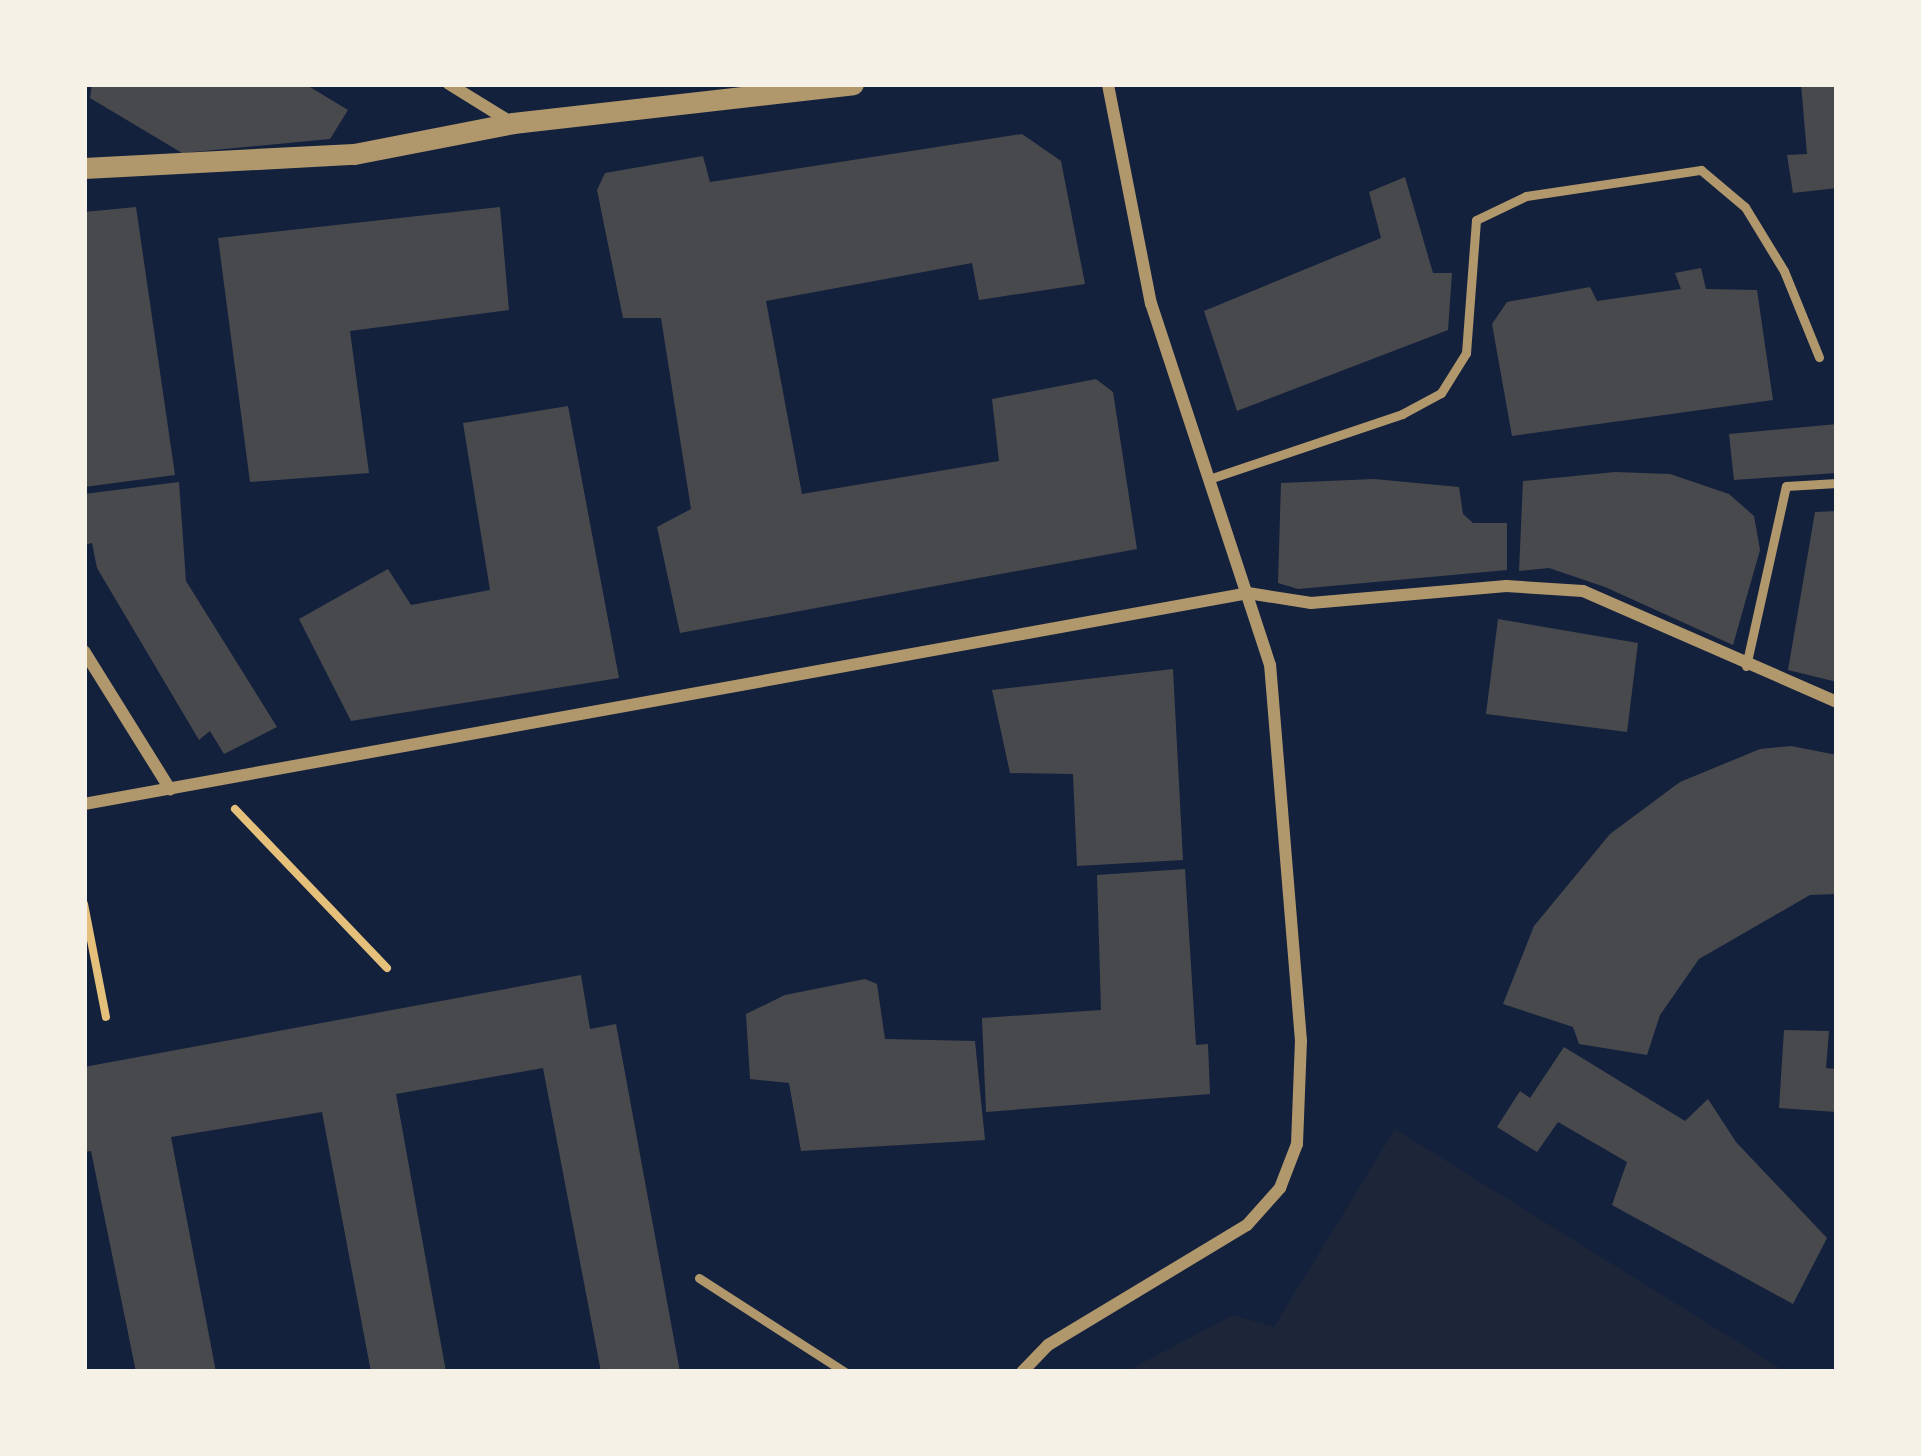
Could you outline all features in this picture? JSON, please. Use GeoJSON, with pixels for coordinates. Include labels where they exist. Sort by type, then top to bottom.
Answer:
{"type":"FeatureCollection","features":[{"type":"Feature","properties":{"kind":"street"},"geometry":{"type":"LineString","coordinates":[[449,84],[512,123]]}},
{"type":"Feature","properties":{"kind":"street"},"geometry":{"type":"LineString","coordinates":[[84,168],[354,154],[512,123],[853,84]]}},
{"type":"Feature","properties":{"kind":"street"},"geometry":{"type":"LineString","coordinates":[[1022,1372],[1048,1345],[1247,1225],[1280,1188],[1297,1144],[1301,1041],[1270,665],[1150,304],[1108,84]]}},
{"type":"Feature","properties":{"kind":"street"},"geometry":{"type":"LineString","coordinates":[[84,804],[1248,593],[1311,603],[1505,586],[1583,591],[1745,668],[1837,702]]}},
{"type":"Feature","properties":{"kind":"street"},"geometry":{"type":"LineString","coordinates":[[84,651],[170,789]]}},
{"type":"Feature","properties":{"kind":"lane"},"geometry":{"type":"LineString","coordinates":[[1209,479],[1402,414],[1441,393],[1466,353],[1476,220],[1526,196],[1701,170],[1745,207],[1784,271],[1819,357]]}},
{"type":"Feature","properties":{"kind":"lane"},"geometry":{"type":"LineString","coordinates":[[1745,668],[1786,486],[1837,483]]}},
{"type":"Feature","properties":{"kind":"lane"},"geometry":{"type":"LineString","coordinates":[[699,1278],[845,1372]]}},
{"type":"Feature","properties":{"kind":"path"},"geometry":{"type":"LineString","coordinates":[[209,781],[386,968]]}},
{"type":"Feature","properties":{"kind":"path"},"geometry":{"type":"LineString","coordinates":[[84,904],[106,1017]]}},
{"type":"Feature","properties":{"kind":"shaded area"},"geometry":{"type":"Polygon","coordinates":[[[1395,1129],[1786,1372],[1125,1372],[1233,1315],[1274,1327],[1395,1129]]]}},
{"type":"Feature","properties":{"kind":"building"},"geometry":{"type":"Polygon","coordinates":[[[92,84],[305,84],[348,110],[330,139],[182,153],[90,98],[92,84]]]}},
{"type":"Feature","properties":{"kind":"building"},"geometry":{"type":"Polygon","coordinates":[[[1801,84],[1837,84],[1837,188],[1793,193],[1787,155],[1807,154],[1801,84]]]}},
{"type":"Feature","properties":{"kind":"building"},"geometry":{"type":"Polygon","coordinates":[[[1022,134],[1061,161],[1085,284],[979,300],[972,263],[766,301],[802,494],[999,461],[992,399],[1096,379],[1113,392],[1137,549],[680,633],[657,527],[691,509],[661,318],[623,318],[597,190],[605,173],[703,156],[710,182],[1022,134]]]}},
{"type":"Feature","properties":{"kind":"building"},"geometry":{"type":"Polygon","coordinates":[[[1405,177],[1433,273],[1452,273],[1448,330],[1237,411],[1204,311],[1381,238],[1369,192],[1405,177]]]}},
{"type":"Feature","properties":{"kind":"building"},"geometry":{"type":"Polygon","coordinates":[[[136,207],[175,475],[84,487],[84,212],[136,207]]]}},
{"type":"Feature","properties":{"kind":"building"},"geometry":{"type":"Polygon","coordinates":[[[500,207],[509,310],[350,331],[369,473],[250,482],[218,238],[500,207]]]}},
{"type":"Feature","properties":{"kind":"building"},"geometry":{"type":"Polygon","coordinates":[[[1701,268],[1706,289],[1757,290],[1773,400],[1512,436],[1492,324],[1507,302],[1590,287],[1597,301],[1681,289],[1675,273],[1701,268]]]}},
{"type":"Feature","properties":{"kind":"building"},"geometry":{"type":"Polygon","coordinates":[[[568,406],[619,678],[351,721],[299,619],[388,569],[411,605],[490,590],[463,423],[568,406]]]}},
{"type":"Feature","properties":{"kind":"building"},"geometry":{"type":"Polygon","coordinates":[[[1837,424],[1837,473],[1734,480],[1729,434],[1837,424]]]}},
{"type":"Feature","properties":{"kind":"building"},"geometry":{"type":"Polygon","coordinates":[[[1615,472],[1670,474],[1729,494],[1754,516],[1760,550],[1733,645],[1605,587],[1549,568],[1519,571],[1523,481],[1615,472]]]}},
{"type":"Feature","properties":{"kind":"building"},"geometry":{"type":"Polygon","coordinates":[[[1374,479],[1459,487],[1463,514],[1473,523],[1507,523],[1507,570],[1298,589],[1278,583],[1281,483],[1374,479]]]}},
{"type":"Feature","properties":{"kind":"building"},"geometry":{"type":"Polygon","coordinates":[[[179,482],[186,581],[277,727],[224,754],[210,731],[199,740],[97,568],[92,543],[84,545],[84,494],[179,482]]]}},
{"type":"Feature","properties":{"kind":"building"},"geometry":{"type":"Polygon","coordinates":[[[1837,511],[1837,682],[1788,670],[1815,512],[1837,511]]]}},
{"type":"Feature","properties":{"kind":"building"},"geometry":{"type":"Polygon","coordinates":[[[1498,619],[1638,643],[1627,732],[1486,714],[1498,619]]]}},
{"type":"Feature","properties":{"kind":"building"},"geometry":{"type":"Polygon","coordinates":[[[1173,669],[1183,860],[1077,866],[1073,774],[1010,773],[992,690],[1173,669]]]}},
{"type":"Feature","properties":{"kind":"building"},"geometry":{"type":"Polygon","coordinates":[[[1791,746],[1837,755],[1837,894],[1810,895],[1699,959],[1660,1015],[1647,1055],[1579,1044],[1573,1027],[1503,1004],[1534,926],[1610,834],[1680,782],[1760,749],[1791,746]]]}},
{"type":"Feature","properties":{"kind":"building"},"geometry":{"type":"Polygon","coordinates":[[[1185,869],[1196,1045],[1208,1044],[1210,1094],[986,1112],[982,1018],[1101,1010],[1097,875],[1185,869]]]}},
{"type":"Feature","properties":{"kind":"building"},"geometry":{"type":"Polygon","coordinates":[[[581,975],[590,1029],[616,1024],[680,1372],[601,1372],[543,1068],[396,1094],[446,1372],[371,1372],[322,1112],[171,1137],[216,1372],[136,1372],[91,1151],[84,1152],[84,1067],[581,975]]]}},
{"type":"Feature","properties":{"kind":"building"},"geometry":{"type":"Polygon","coordinates":[[[865,979],[877,984],[885,1039],[975,1041],[985,1140],[801,1151],[789,1083],[750,1079],[746,1014],[785,995],[865,979]]]}},
{"type":"Feature","properties":{"kind":"building"},"geometry":{"type":"Polygon","coordinates":[[[1784,1030],[1829,1031],[1826,1068],[1837,1069],[1837,1112],[1779,1108],[1784,1030]]]}},
{"type":"Feature","properties":{"kind":"building"},"geometry":{"type":"Polygon","coordinates":[[[1564,1047],[1685,1121],[1708,1099],[1736,1142],[1827,1238],[1793,1304],[1612,1205],[1627,1162],[1558,1122],[1537,1152],[1497,1127],[1520,1091],[1530,1098],[1564,1047]]]}}]}
